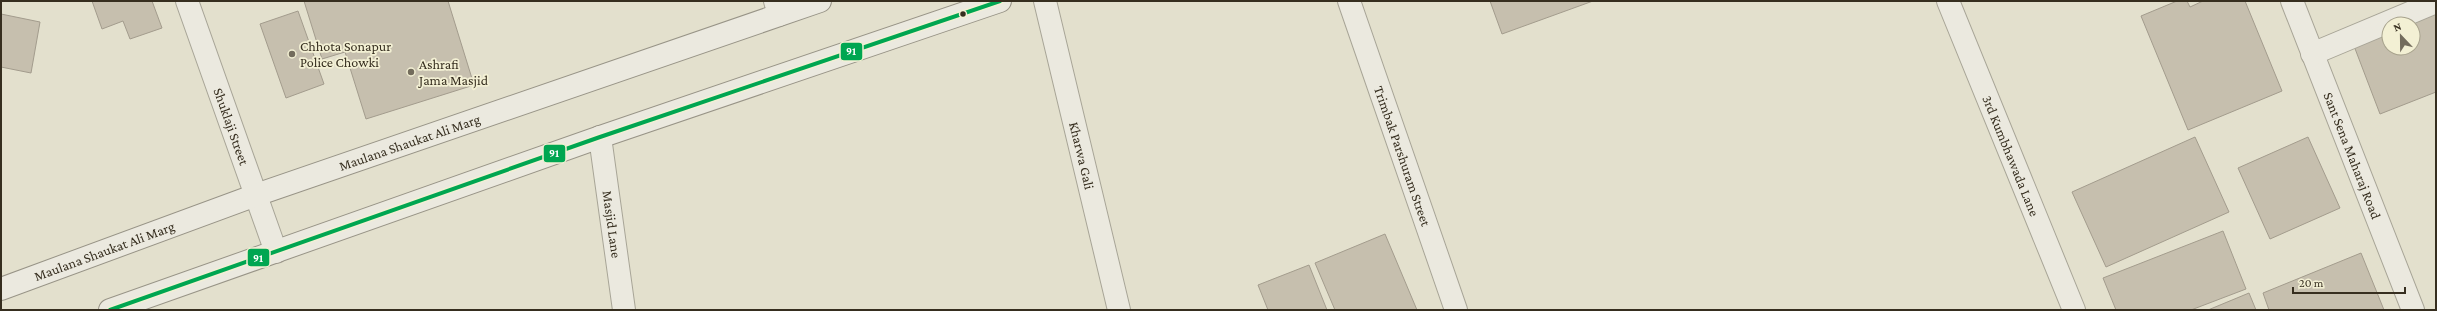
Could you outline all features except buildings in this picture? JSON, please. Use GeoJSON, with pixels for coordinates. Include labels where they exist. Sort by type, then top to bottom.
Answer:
{"type":"FeatureCollection","features":[{"type":"Feature","properties":{"kind":"street","name":"Shuklaji Street"},"geometry":{"type":"LineString","coordinates":[[187,1],[276,252]]}},
{"type":"Feature","properties":{"kind":"street","name":"Maulana Shaukat Ali Marg"},"geometry":{"type":"LineString","coordinates":[[1,289],[256,195],[777,8],[820,1]]}},
{"type":"Feature","properties":{"kind":"street"},"geometry":{"type":"LineString","coordinates":[[110,310],[600,137],[1000,1]]}},
{"type":"Feature","properties":{"kind":"street","name":"Kharwa Gali"},"geometry":{"type":"LineString","coordinates":[[1045,1],[1119,310]]}},
{"type":"Feature","properties":{"kind":"street","name":"Trimbak Parshuram Street"},"geometry":{"type":"LineString","coordinates":[[1349,1],[1456,310]]}},
{"type":"Feature","properties":{"kind":"street","name":"3rd Kumbhawada Lane"},"geometry":{"type":"LineString","coordinates":[[1948,1],[2074,310]]}},
{"type":"Feature","properties":{"kind":"street","name":"Sant Sena Maharaj Road"},"geometry":{"type":"LineString","coordinates":[[2292,1],[2413,310]]}},
{"type":"Feature","properties":{"kind":"street"},"geometry":{"type":"LineString","coordinates":[[2312,54],[2436,2]]}},
{"type":"Feature","properties":{"kind":"street","name":"Masjid Lane"},"geometry":{"type":"LineString","coordinates":[[600,137],[624,310]]}},
{"type":"Feature","properties":{"kind":"transit line","name":"91"},"geometry":{"type":"LineString","coordinates":[[110,310],[600,137],[1000,1]]}},
{"type":"Feature","properties":{"kind":"place","name":"Chhota Sonapur Police Chowki"},"geometry":{"type":"Point","coordinates":[292,54]}},
{"type":"Feature","properties":{"kind":"place","name":"Ashrafi Jama Masjid"},"geometry":{"type":"Point","coordinates":[411,72]}}]}
